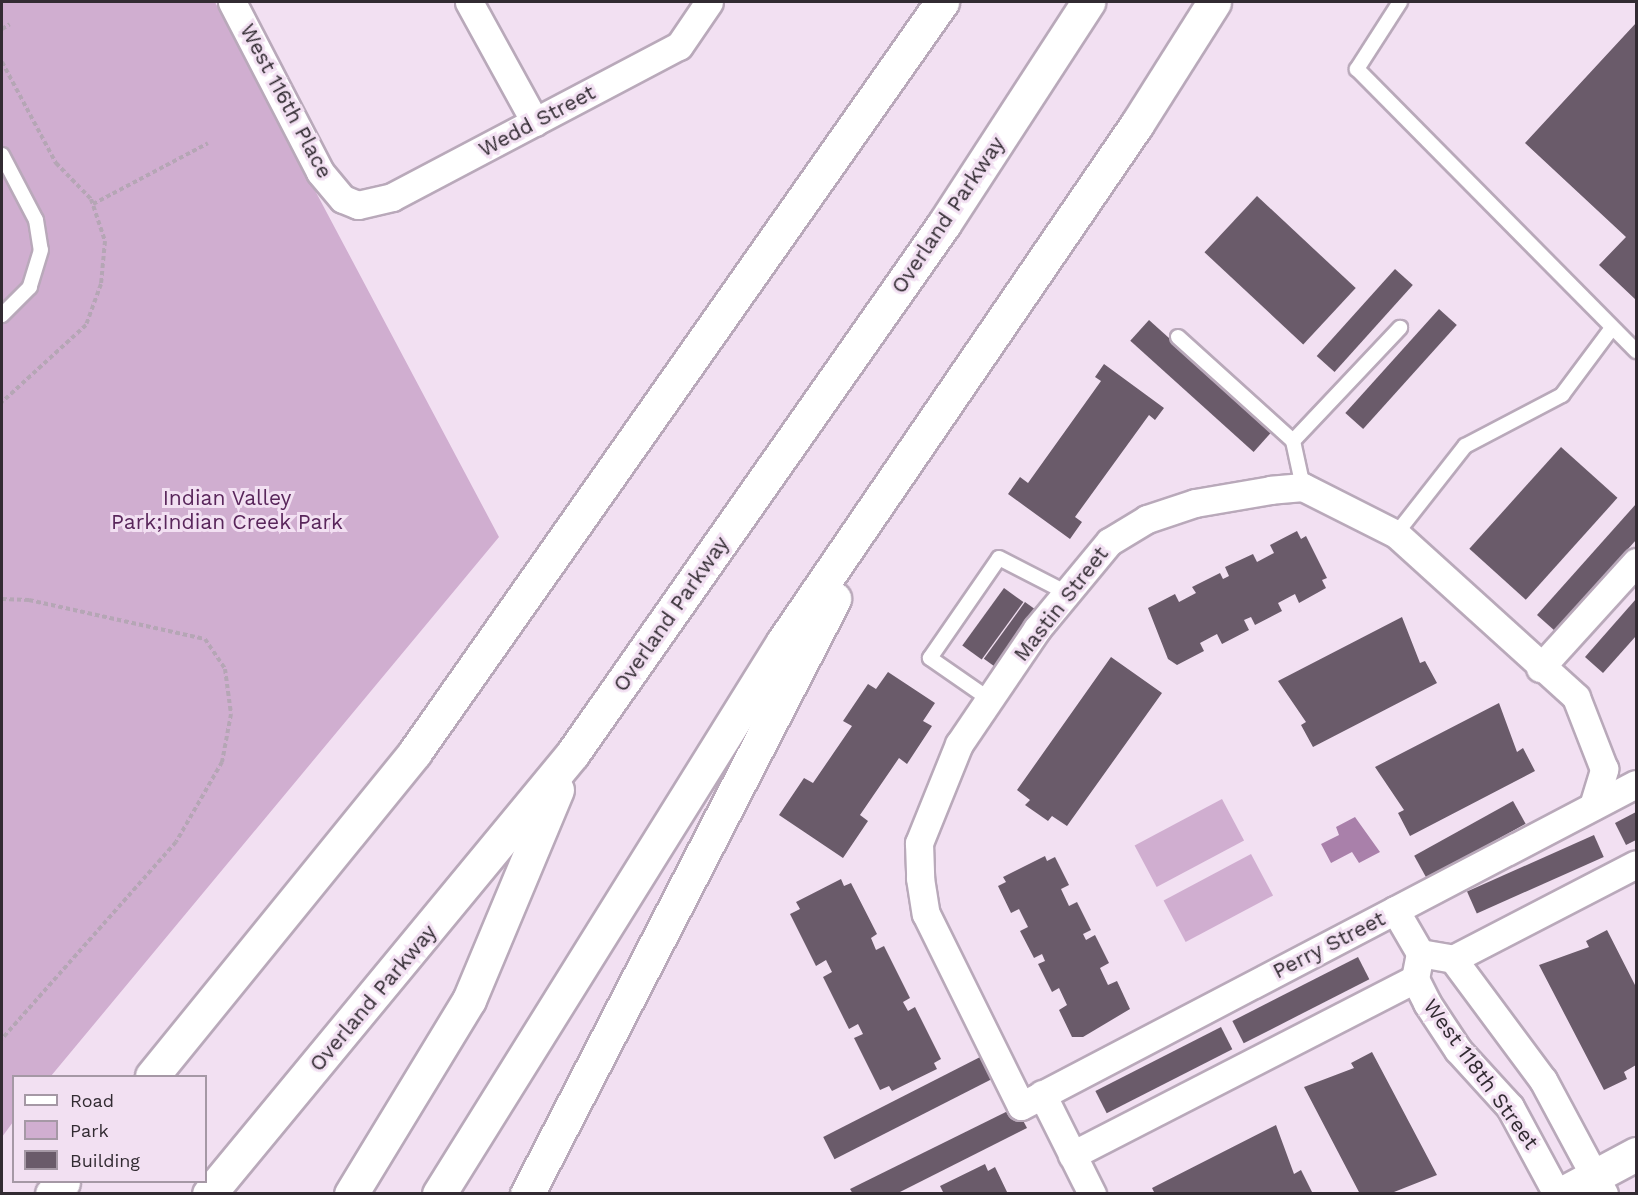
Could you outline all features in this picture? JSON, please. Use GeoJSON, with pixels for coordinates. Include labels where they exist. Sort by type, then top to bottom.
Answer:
{"type":"FeatureCollection","features":[{"type":"Feature","properties":{"kind":"main road"},"geometry":{"type":"LineString","coordinates":[[154,1075],[415,752],[942,2]]}},
{"type":"Feature","properties":{"kind":"main road","name":"Overland Parkway"},"geometry":{"type":"LineString","coordinates":[[209,1194],[573,753],[944,224],[1088,2]]}},
{"type":"Feature","properties":{"kind":"main road"},"geometry":{"type":"LineString","coordinates":[[439,1194],[714,749],[1214,2]]}},
{"type":"Feature","properties":{"kind":"main road"},"geometry":{"type":"LineString","coordinates":[[527,1194],[898,475]]}},
{"type":"Feature","properties":{"kind":"main road"},"geometry":{"type":"LineString","coordinates":[[351,1194],[469,1000],[573,753]]}},
{"type":"Feature","properties":{"kind":"main road"},"geometry":{"type":"LineString","coordinates":[[1559,1194],[1599,1185],[1636,1154]]}},
{"type":"Feature","properties":{"kind":"street","name":"West 116th Place"},"geometry":{"type":"LineString","coordinates":[[232,2],[320,172],[343,200]]}},
{"type":"Feature","properties":{"kind":"street"},"geometry":{"type":"LineString","coordinates":[[469,2],[535,122]]}},
{"type":"Feature","properties":{"kind":"street","name":"Wedd Street"},"geometry":{"type":"LineString","coordinates":[[343,200],[358,205],[392,197],[679,46],[709,2]]}},
{"type":"Feature","properties":{"kind":"street"},"geometry":{"type":"LineString","coordinates":[[1303,488],[1396,534],[1540,668],[1576,697],[1604,769],[1593,806]]}},
{"type":"Feature","properties":{"kind":"street","name":"Mastin Street"},"geometry":{"type":"LineString","coordinates":[[1092,1194],[1072,1155],[1031,1100],[926,914],[920,878],[919,843],[958,744],[1067,593],[1109,542],[1147,519],[1195,503],[1303,488]]}},
{"type":"Feature","properties":{"kind":"street"},"geometry":{"type":"LineString","coordinates":[[1540,668],[1636,562]]}},
{"type":"Feature","properties":{"kind":"street","name":"Perry Street"},"geometry":{"type":"LineString","coordinates":[[1031,1100],[1636,784]]}},
{"type":"Feature","properties":{"kind":"street"},"geometry":{"type":"LineString","coordinates":[[1395,910],[1420,953],[1453,959],[1636,864]]}},
{"type":"Feature","properties":{"kind":"street","name":"West 118th Street"},"geometry":{"type":"LineString","coordinates":[[1420,953],[1415,980],[1458,1050],[1486,1077],[1532,1140],[1559,1194]]}},
{"type":"Feature","properties":{"kind":"street","name":"West 118th Street"},"geometry":{"type":"LineString","coordinates":[[1453,959],[1543,1080],[1599,1185]]}},
{"type":"Feature","properties":{"kind":"street"},"geometry":{"type":"LineString","coordinates":[[1072,1155],[1415,980]]}},
{"type":"Feature","properties":{"kind":"lane"},"geometry":{"type":"LineString","coordinates":[[1400,2],[1357,69],[1636,351]]}},
{"type":"Feature","properties":{"kind":"lane"},"geometry":{"type":"LineString","coordinates":[[2,155],[36,220],[41,250],[30,287],[2,315]]}},
{"type":"Feature","properties":{"kind":"lane"},"geometry":{"type":"LineString","coordinates":[[1293,441],[1400,328]]}},
{"type":"Feature","properties":{"kind":"lane"},"geometry":{"type":"LineString","coordinates":[[1396,534],[1466,446],[1562,395],[1612,328]]}},
{"type":"Feature","properties":{"kind":"lane"},"geometry":{"type":"LineString","coordinates":[[1178,337],[1293,441],[1303,488]]}},
{"type":"Feature","properties":{"kind":"lane"},"geometry":{"type":"LineString","coordinates":[[989,699],[930,658],[999,558],[1067,593]]}},
{"type":"Feature","properties":{"kind":"path"},"geometry":{"type":"LineString","coordinates":[[2,29],[10,24]]}},
{"type":"Feature","properties":{"kind":"path"},"geometry":{"type":"LineString","coordinates":[[93,204],[208,142]]}},
{"type":"Feature","properties":{"kind":"path"},"geometry":{"type":"LineString","coordinates":[[2,599],[29,600],[205,639],[225,669],[231,714],[222,762],[176,842],[2,1039]]}},
{"type":"Feature","properties":{"kind":"green space","name":"Indian Valley Park;Indian Creek Park"},"geometry":{"type":"Polygon","coordinates":[[[2,2],[215,2],[499,537],[52,1075],[12,1075],[12,1123],[2,1137],[2,2]]]}},
{"type":"Feature","properties":{"kind":"green space"},"geometry":{"type":"Polygon","coordinates":[[[1222,799],[1244,840],[1157,887],[1135,845],[1222,799]]]}},
{"type":"Feature","properties":{"kind":"green space"},"geometry":{"type":"Polygon","coordinates":[[[1251,854],[1273,895],[1186,942],[1164,900],[1251,854]]]}},
{"type":"Feature","properties":{"kind":"shaded area"},"geometry":{"type":"Polygon","coordinates":[[[1355,817],[1380,852],[1359,863],[1352,852],[1331,863],[1321,844],[1339,835],[1336,827],[1355,817]]]}},
{"type":"Feature","properties":{"kind":"building"},"geometry":{"type":"Polygon","coordinates":[[[1636,23],[1636,300],[1599,265],[1626,237],[1525,143],[1636,23]]]}},
{"type":"Feature","properties":{"kind":"building"},"geometry":{"type":"Polygon","coordinates":[[[1257,196],[1356,288],[1303,344],[1204,252],[1257,196]]]}},
{"type":"Feature","properties":{"kind":"building"},"geometry":{"type":"Polygon","coordinates":[[[1395,269],[1413,285],[1335,372],[1317,356],[1395,269]]]}},
{"type":"Feature","properties":{"kind":"building"},"geometry":{"type":"Polygon","coordinates":[[[1439,309],[1457,325],[1363,429],[1345,413],[1439,309]]]}},
{"type":"Feature","properties":{"kind":"building"},"geometry":{"type":"Polygon","coordinates":[[[1149,320],[1272,431],[1254,452],[1130,341],[1149,320]]]}},
{"type":"Feature","properties":{"kind":"building"},"geometry":{"type":"Polygon","coordinates":[[[1104,364],[1164,408],[1155,420],[1149,415],[1075,517],[1082,522],[1070,539],[1008,494],[1020,477],[1028,483],[1101,381],[1095,377],[1104,364]]]}},
{"type":"Feature","properties":{"kind":"building"},"geometry":{"type":"Polygon","coordinates":[[[1561,447],[1617,498],[1526,600],[1469,549],[1561,447]]]}},
{"type":"Feature","properties":{"kind":"building"},"geometry":{"type":"Polygon","coordinates":[[[1636,504],[1636,540],[1555,631],[1537,615],[1636,504]]]}},
{"type":"Feature","properties":{"kind":"building"},"geometry":{"type":"Polygon","coordinates":[[[1297,531],[1301,539],[1306,536],[1327,578],[1322,580],[1326,588],[1299,603],[1295,594],[1278,603],[1282,611],[1255,625],[1251,617],[1244,620],[1249,630],[1222,644],[1217,634],[1200,643],[1204,651],[1177,665],[1168,659],[1148,608],[1175,594],[1179,602],[1196,593],[1192,587],[1220,573],[1223,579],[1229,576],[1225,567],[1253,554],[1257,562],[1274,553],[1270,545],[1297,531]]]}},
{"type":"Feature","properties":{"kind":"building"},"geometry":{"type":"Polygon","coordinates":[[[1004,588],[1023,602],[982,660],[962,645],[1004,588]]]}},
{"type":"Feature","properties":{"kind":"building"},"geometry":{"type":"Polygon","coordinates":[[[1636,599],[1636,636],[1603,673],[1585,657],[1636,599]]]}},
{"type":"Feature","properties":{"kind":"building"},"geometry":{"type":"Polygon","coordinates":[[[1025,602],[1044,616],[1003,673],[984,659],[1025,602]]]}},
{"type":"Feature","properties":{"kind":"building"},"geometry":{"type":"Polygon","coordinates":[[[1402,617],[1420,663],[1425,661],[1437,683],[1313,747],[1301,725],[1306,722],[1278,681],[1402,617]]]}},
{"type":"Feature","properties":{"kind":"building"},"geometry":{"type":"Polygon","coordinates":[[[1111,657],[1162,693],[1067,826],[1052,816],[1048,821],[1025,805],[1030,800],[1017,790],[1111,657]]]}},
{"type":"Feature","properties":{"kind":"building"},"geometry":{"type":"Polygon","coordinates":[[[888,672],[935,703],[923,721],[932,726],[907,764],[899,758],[860,815],[868,821],[843,858],[779,815],[804,778],[813,783],[852,726],[843,721],[868,684],[876,689],[888,672]]]}},
{"type":"Feature","properties":{"kind":"building"},"geometry":{"type":"Polygon","coordinates":[[[1499,703],[1517,752],[1523,748],[1535,771],[1410,836],[1398,813],[1404,810],[1375,767],[1499,703]]]}},
{"type":"Feature","properties":{"kind":"building"},"geometry":{"type":"Polygon","coordinates":[[[1513,801],[1526,824],[1427,879],[1414,856],[1513,801]]]}},
{"type":"Feature","properties":{"kind":"building"},"geometry":{"type":"Polygon","coordinates":[[[1636,812],[1636,840],[1626,845],[1615,823],[1636,812]]]}},
{"type":"Feature","properties":{"kind":"building"},"geometry":{"type":"Polygon","coordinates":[[[1594,835],[1604,857],[1477,913],[1467,892],[1594,835]]]}},
{"type":"Feature","properties":{"kind":"building"},"geometry":{"type":"Polygon","coordinates":[[[1045,856],[1047,861],[1055,857],[1069,885],[1061,889],[1069,906],[1077,902],[1091,930],[1083,934],[1086,940],[1095,935],[1109,963],[1100,968],[1108,985],[1117,981],[1130,1009],[1083,1037],[1072,1037],[1059,1010],[1067,1005],[1059,988],[1052,992],[1038,964],[1045,961],[1042,954],[1034,958],[1020,931],[1028,927],[1019,909],[1011,913],[998,886],[1006,882],[1003,877],[1045,856]]]}},
{"type":"Feature","properties":{"kind":"building"},"geometry":{"type":"Polygon","coordinates":[[[841,879],[844,886],[851,883],[877,934],[871,938],[876,950],[884,946],[910,998],[903,1002],[908,1011],[915,1007],[941,1059],[934,1063],[937,1069],[892,1091],[889,1086],[880,1090],[854,1038],[863,1034],[858,1024],[849,1029],[823,977],[832,972],[826,960],[816,966],[790,914],[800,909],[796,902],[841,879]]]}},
{"type":"Feature","properties":{"kind":"building"},"geometry":{"type":"Polygon","coordinates":[[[1607,930],[1636,987],[1636,1065],[1624,1072],[1627,1079],[1604,1090],[1539,965],[1589,947],[1586,941],[1607,930]]]}},
{"type":"Feature","properties":{"kind":"building"},"geometry":{"type":"Polygon","coordinates":[[[1358,957],[1369,979],[1244,1043],[1232,1021],[1358,957]]]}},
{"type":"Feature","properties":{"kind":"building"},"geometry":{"type":"Polygon","coordinates":[[[1221,1027],[1232,1049],[1107,1113],[1095,1091],[1221,1027]]]}},
{"type":"Feature","properties":{"kind":"building"},"geometry":{"type":"Polygon","coordinates":[[[1372,1052],[1437,1175],[1389,1194],[1360,1194],[1304,1087],[1354,1068],[1351,1063],[1372,1052]]]}},
{"type":"Feature","properties":{"kind":"building"},"geometry":{"type":"Polygon","coordinates":[[[988,1053],[999,1075],[835,1159],[823,1137],[988,1053]]]}},
{"type":"Feature","properties":{"kind":"building"},"geometry":{"type":"Polygon","coordinates":[[[1016,1107],[1027,1128],[896,1194],[853,1194],[850,1189],[1016,1107]]]}},
{"type":"Feature","properties":{"kind":"building"},"geometry":{"type":"Polygon","coordinates":[[[1276,1125],[1294,1174],[1301,1170],[1313,1194],[1155,1194],[1152,1188],[1276,1125]]]}},
{"type":"Feature","properties":{"kind":"building"},"geometry":{"type":"Polygon","coordinates":[[[985,1164],[988,1171],[995,1167],[1008,1194],[944,1194],[940,1186],[985,1164]]]}}]}
